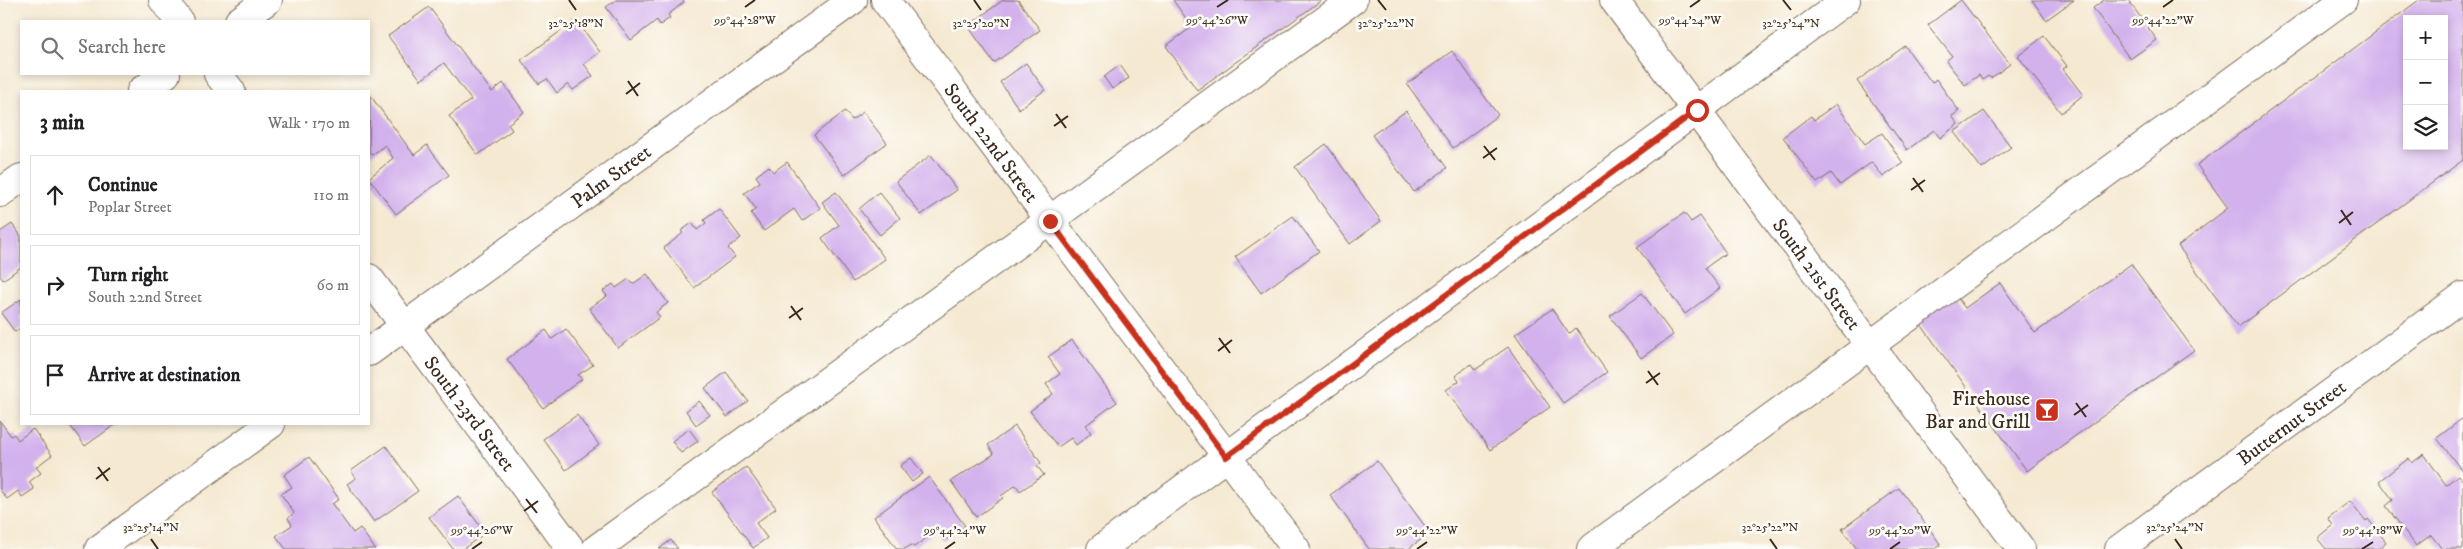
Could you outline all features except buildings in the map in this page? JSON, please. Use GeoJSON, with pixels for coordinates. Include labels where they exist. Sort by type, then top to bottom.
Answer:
{"type":"FeatureCollection","features":[{"type":"Feature","properties":{"kind":"street"},"geometry":{"type":"LineString","coordinates":[[163,0],[178,20]]}},
{"type":"Feature","properties":{"kind":"street"},"geometry":{"type":"LineString","coordinates":[[240,20],[268,0]]}},
{"type":"Feature","properties":{"kind":"street","name":"Palm Street"},"geometry":{"type":"LineString","coordinates":[[370,351],[853,0]]}},
{"type":"Feature","properties":{"kind":"street","name":"South 22nd Street"},"geometry":{"type":"LineString","coordinates":[[885,0],[1296,549]]}},
{"type":"Feature","properties":{"kind":"street"},"geometry":{"type":"LineString","coordinates":[[596,549],[1353,0]]}},
{"type":"Feature","properties":{"kind":"street","name":"South 21st Street"},"geometry":{"type":"LineString","coordinates":[[1614,0],[2021,549]]}},
{"type":"Feature","properties":{"kind":"street"},"geometry":{"type":"LineString","coordinates":[[1102,549],[1846,0]]}},
{"type":"Feature","properties":{"kind":"street"},"geometry":{"type":"LineString","coordinates":[[1592,549],[2343,0]]}},
{"type":"Feature","properties":{"kind":"street"},"geometry":{"type":"LineString","coordinates":[[143,90],[165,75]]}},
{"type":"Feature","properties":{"kind":"street"},"geometry":{"type":"LineString","coordinates":[[219,75],[230,90]]}},
{"type":"Feature","properties":{"kind":"street"},"geometry":{"type":"LineString","coordinates":[[0,193],[20,179]]}},
{"type":"Feature","properties":{"kind":"street","name":"South 23rd Street"},"geometry":{"type":"LineString","coordinates":[[370,279],[571,549]]}},
{"type":"Feature","properties":{"kind":"street","name":"Butternut Street"},"geometry":{"type":"LineString","coordinates":[[2119,549],[2463,296]]}},
{"type":"Feature","properties":{"kind":"street"},"geometry":{"type":"LineString","coordinates":[[99,549],[270,425]]}},
{"type":"Feature","properties":{"kind":"place","name":"Firehouse Bar and Grill"},"geometry":{"type":"Point","coordinates":[2047,410]}},
{"type":"Feature","properties":{"kind":"route"},"geometry":{"type":"LineString","coordinates":[[1050,221],[1226,457],[1697,110]]}}]}
